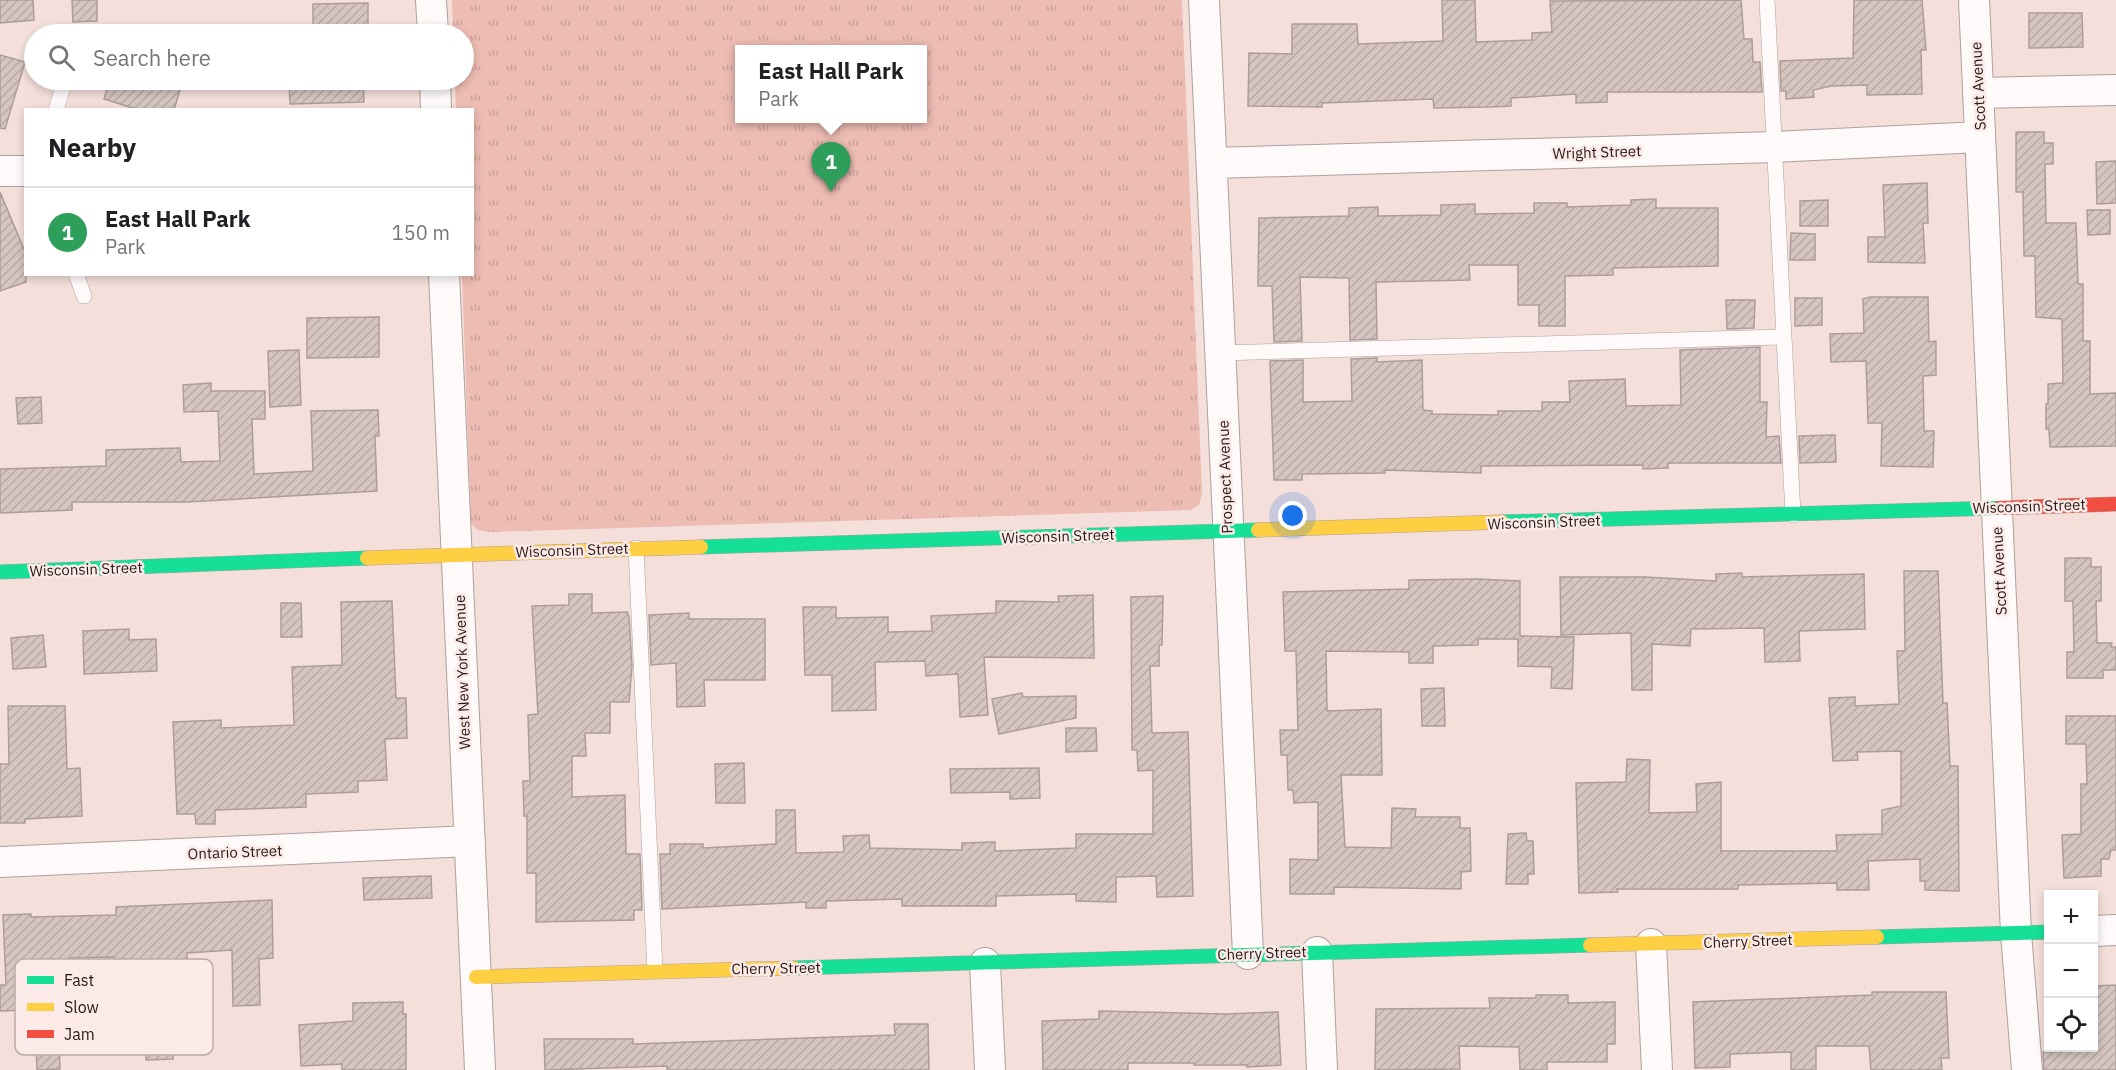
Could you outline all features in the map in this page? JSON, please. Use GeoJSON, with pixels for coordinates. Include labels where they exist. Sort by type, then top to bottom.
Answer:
{"type":"FeatureCollection","features":[{"type":"Feature","properties":{"kind":"street"},"geometry":{"type":"LineString","coordinates":[[431,0],[432,24]]}},
{"type":"Feature","properties":{"kind":"street","name":"Prospect Avenue"},"geometry":{"type":"LineString","coordinates":[[1204,0],[1248,954]]}},
{"type":"Feature","properties":{"kind":"street","name":"Scott Avenue"},"geometry":{"type":"LineString","coordinates":[[1974,0],[2016,933],[2027,1070]]}},
{"type":"Feature","properties":{"kind":"street"},"geometry":{"type":"LineString","coordinates":[[435,90],[436,108]]}},
{"type":"Feature","properties":{"kind":"street"},"geometry":{"type":"LineString","coordinates":[[1978,93],[2116,90]]}},
{"type":"Feature","properties":{"kind":"street","name":"Wright Street"},"geometry":{"type":"LineString","coordinates":[[1213,163],[1775,147],[1980,138]]}},
{"type":"Feature","properties":{"kind":"street"},"geometry":{"type":"LineString","coordinates":[[0,171],[24,171]]}},
{"type":"Feature","properties":{"kind":"street","name":"West New York Avenue"},"geometry":{"type":"LineString","coordinates":[[444,276],[480,1070]]}},
{"type":"Feature","properties":{"kind":"street","name":"Wisconsin Street"},"geometry":{"type":"LineString","coordinates":[[0,572],[636,548],[2116,504]]}},
{"type":"Feature","properties":{"kind":"street","name":"Ontario Street"},"geometry":{"type":"LineString","coordinates":[[0,862],[470,842]]}},
{"type":"Feature","properties":{"kind":"street"},"geometry":{"type":"LineString","coordinates":[[2098,931],[2116,930]]}},
{"type":"Feature","properties":{"kind":"street","name":"Cherry Street"},"geometry":{"type":"LineString","coordinates":[[476,977],[2044,932]]}},
{"type":"Feature","properties":{"kind":"street"},"geometry":{"type":"LineString","coordinates":[[1651,944],[1657,1070]]}},
{"type":"Feature","properties":{"kind":"street"},"geometry":{"type":"LineString","coordinates":[[1317,952],[1322,1070]]}},
{"type":"Feature","properties":{"kind":"street"},"geometry":{"type":"LineString","coordinates":[[985,963],[990,1070]]}},
{"type":"Feature","properties":{"kind":"lane"},"geometry":{"type":"LineString","coordinates":[[1767,0],[1793,515]]}},
{"type":"Feature","properties":{"kind":"lane"},"geometry":{"type":"LineString","coordinates":[[57,108],[62,90]]}},
{"type":"Feature","properties":{"kind":"lane"},"geometry":{"type":"LineString","coordinates":[[77,276],[84,296]]}},
{"type":"Feature","properties":{"kind":"lane"},"geometry":{"type":"LineString","coordinates":[[1221,354],[1784,337]]}},
{"type":"Feature","properties":{"kind":"lane"},"geometry":{"type":"LineString","coordinates":[[636,548],[655,971]]}},
{"type":"Feature","properties":{"kind":"green space"},"geometry":{"type":"Polygon","coordinates":[[[452,0],[1182,0],[1202,493],[1199,505],[1191,510],[489,532],[478,530],[471,524],[462,276],[474,276],[474,108],[456,108],[455,90],[474,90],[474,24],[453,24],[452,0]]]}},
{"type":"Feature","properties":{"kind":"building"},"geometry":{"type":"Polygon","coordinates":[[[0,0],[33,0],[34,20],[0,23],[0,0]]]}},
{"type":"Feature","properties":{"kind":"building"},"geometry":{"type":"Polygon","coordinates":[[[72,0],[97,0],[97,21],[73,22],[72,0]]]}},
{"type":"Feature","properties":{"kind":"building"},"geometry":{"type":"Polygon","coordinates":[[[1442,0],[1475,0],[1476,42],[1532,40],[1532,33],[1552,32],[1550,1],[1741,0],[1744,39],[1752,39],[1753,62],[1760,62],[1762,92],[1607,92],[1607,102],[1576,103],[1576,94],[1511,98],[1511,106],[1490,107],[1434,108],[1433,99],[1322,103],[1322,107],[1248,106],[1249,53],[1292,54],[1292,24],[1357,24],[1358,44],[1443,41],[1442,0]]]}},
{"type":"Feature","properties":{"kind":"building"},"geometry":{"type":"Polygon","coordinates":[[[1854,0],[1922,0],[1926,50],[1921,50],[1922,94],[1867,95],[1867,85],[1831,86],[1813,90],[1814,97],[1786,99],[1786,91],[1781,91],[1780,61],[1853,58],[1854,0]]]}},
{"type":"Feature","properties":{"kind":"building"},"geometry":{"type":"Polygon","coordinates":[[[368,3],[368,24],[313,24],[313,4],[368,3]]]}},
{"type":"Feature","properties":{"kind":"building"},"geometry":{"type":"Polygon","coordinates":[[[2029,13],[2082,13],[2083,47],[2029,48],[2029,13]]]}},
{"type":"Feature","properties":{"kind":"building"},"geometry":{"type":"Polygon","coordinates":[[[0,55],[24,62],[24,65],[5,129],[0,128],[0,55]]]}},
{"type":"Feature","properties":{"kind":"building"},"geometry":{"type":"Polygon","coordinates":[[[107,90],[180,90],[175,108],[133,108],[104,99],[107,90]]]}},
{"type":"Feature","properties":{"kind":"building"},"geometry":{"type":"Polygon","coordinates":[[[289,90],[363,90],[364,102],[290,104],[289,90]]]}},
{"type":"Feature","properties":{"kind":"building"},"geometry":{"type":"Polygon","coordinates":[[[2016,132],[2044,132],[2044,143],[2053,143],[2053,164],[2045,164],[2046,223],[2076,223],[2078,284],[2083,284],[2083,341],[2090,341],[2090,394],[2116,393],[2116,446],[2050,447],[2049,429],[2046,429],[2046,404],[2048,404],[2048,384],[2063,383],[2062,319],[2036,317],[2035,256],[2024,256],[2023,192],[2016,192],[2016,132]]]}},
{"type":"Feature","properties":{"kind":"building"},"geometry":{"type":"Polygon","coordinates":[[[2116,161],[2116,203],[2097,204],[2096,162],[2116,161]]]}},
{"type":"Feature","properties":{"kind":"building"},"geometry":{"type":"Polygon","coordinates":[[[1927,183],[1928,223],[1923,223],[1925,263],[1868,262],[1868,237],[1885,237],[1883,185],[1927,183]]]}},
{"type":"Feature","properties":{"kind":"building"},"geometry":{"type":"Polygon","coordinates":[[[0,192],[24,249],[26,282],[0,291],[0,192]]]}},
{"type":"Feature","properties":{"kind":"building"},"geometry":{"type":"Polygon","coordinates":[[[1656,199],[1656,208],[1718,208],[1718,266],[1613,268],[1613,275],[1565,276],[1565,326],[1539,326],[1539,305],[1518,305],[1518,265],[1469,265],[1470,280],[1376,282],[1377,339],[1350,340],[1349,278],[1300,277],[1302,341],[1274,342],[1272,286],[1258,286],[1259,218],[1349,216],[1349,208],[1378,207],[1378,216],[1441,215],[1441,205],[1475,204],[1475,214],[1534,213],[1534,203],[1567,203],[1567,207],[1631,205],[1631,200],[1656,199]]]}},
{"type":"Feature","properties":{"kind":"building"},"geometry":{"type":"Polygon","coordinates":[[[1828,200],[1828,226],[1800,226],[1800,201],[1828,200]]]}},
{"type":"Feature","properties":{"kind":"building"},"geometry":{"type":"Polygon","coordinates":[[[2087,210],[2110,210],[2110,234],[2088,235],[2087,210]]]}},
{"type":"Feature","properties":{"kind":"building"},"geometry":{"type":"Polygon","coordinates":[[[1791,233],[1815,234],[1815,260],[1790,260],[1791,233]]]}},
{"type":"Feature","properties":{"kind":"building"},"geometry":{"type":"Polygon","coordinates":[[[1928,297],[1929,342],[1936,341],[1936,375],[1923,376],[1924,431],[1934,431],[1933,467],[1881,466],[1882,423],[1868,423],[1866,361],[1831,362],[1830,334],[1864,333],[1863,299],[1928,297]]]}},
{"type":"Feature","properties":{"kind":"building"},"geometry":{"type":"Polygon","coordinates":[[[1795,298],[1822,298],[1822,325],[1795,326],[1795,298]]]}},
{"type":"Feature","properties":{"kind":"building"},"geometry":{"type":"Polygon","coordinates":[[[1726,300],[1755,300],[1754,328],[1727,329],[1726,300]]]}},
{"type":"Feature","properties":{"kind":"building"},"geometry":{"type":"Polygon","coordinates":[[[379,317],[379,357],[307,358],[307,318],[379,317]]]}},
{"type":"Feature","properties":{"kind":"building"},"geometry":{"type":"Polygon","coordinates":[[[1760,347],[1760,402],[1767,402],[1766,437],[1779,436],[1781,463],[1668,463],[1668,468],[1643,469],[1643,465],[1481,466],[1481,473],[1385,470],[1385,473],[1302,474],[1302,480],[1274,480],[1270,361],[1303,360],[1303,402],[1352,401],[1351,359],[1377,358],[1377,362],[1422,360],[1423,410],[1432,411],[1432,414],[1498,415],[1498,411],[1542,411],[1542,402],[1570,402],[1569,381],[1625,379],[1626,406],[1681,405],[1680,350],[1760,347]]]}},
{"type":"Feature","properties":{"kind":"building"},"geometry":{"type":"Polygon","coordinates":[[[299,350],[301,405],[270,407],[268,351],[299,350]]]}},
{"type":"Feature","properties":{"kind":"building"},"geometry":{"type":"Polygon","coordinates":[[[211,383],[211,391],[265,391],[265,419],[252,419],[254,474],[313,471],[311,411],[378,410],[379,436],[375,436],[377,491],[187,502],[72,502],[72,510],[0,513],[0,469],[106,466],[106,450],[180,448],[181,462],[220,461],[218,411],[184,412],[183,385],[211,383]]]}},
{"type":"Feature","properties":{"kind":"building"},"geometry":{"type":"Polygon","coordinates":[[[41,397],[42,423],[18,424],[16,398],[41,397]]]}},
{"type":"Feature","properties":{"kind":"building"},"geometry":{"type":"Polygon","coordinates":[[[1835,435],[1836,462],[1800,463],[1799,436],[1835,435]]]}},
{"type":"Feature","properties":{"kind":"building"},"geometry":{"type":"Polygon","coordinates":[[[2065,558],[2091,558],[2091,567],[2101,567],[2101,601],[2096,601],[2097,643],[2112,643],[2111,647],[2116,647],[2116,670],[2103,670],[2103,678],[2067,678],[2067,652],[2074,652],[2073,601],[2065,601],[2065,558]]]}},
{"type":"Feature","properties":{"kind":"building"},"geometry":{"type":"Polygon","coordinates":[[[1904,571],[1938,571],[1943,703],[1947,703],[1950,766],[1958,766],[1959,891],[1925,890],[1925,881],[1920,881],[1920,859],[1868,861],[1869,890],[1837,890],[1837,883],[1738,885],[1738,889],[1617,889],[1618,892],[1579,893],[1576,783],[1626,782],[1627,759],[1650,760],[1649,813],[1697,812],[1696,784],[1721,782],[1721,851],[1837,851],[1836,835],[1882,834],[1882,810],[1901,806],[1901,751],[1857,752],[1858,760],[1833,761],[1829,698],[1855,697],[1855,706],[1899,704],[1897,651],[1905,651],[1904,571]]]}},
{"type":"Feature","properties":{"kind":"building"},"geometry":{"type":"Polygon","coordinates":[[[1742,573],[1742,577],[1864,574],[1865,629],[1799,631],[1800,661],[1765,662],[1764,628],[1691,629],[1690,646],[1652,644],[1652,690],[1632,690],[1631,633],[1561,635],[1560,577],[1645,577],[1716,581],[1716,574],[1742,573]]]}},
{"type":"Feature","properties":{"kind":"building"},"geometry":{"type":"Polygon","coordinates":[[[1409,580],[1520,581],[1520,636],[1574,637],[1572,689],[1551,688],[1552,667],[1518,666],[1518,639],[1478,639],[1478,645],[1433,646],[1433,663],[1409,663],[1409,652],[1326,651],[1327,711],[1381,709],[1382,775],[1341,775],[1345,847],[1391,848],[1392,808],[1416,809],[1415,817],[1460,817],[1460,828],[1470,828],[1471,871],[1461,872],[1461,889],[1334,887],[1334,894],[1290,894],[1290,859],[1318,860],[1318,802],[1294,803],[1293,790],[1288,790],[1287,755],[1281,755],[1280,730],[1298,730],[1296,651],[1285,651],[1283,592],[1409,589],[1409,580]]]}},
{"type":"Feature","properties":{"kind":"building"},"geometry":{"type":"Polygon","coordinates":[[[569,594],[592,594],[592,613],[627,612],[629,616],[632,666],[629,702],[610,702],[610,733],[585,733],[586,756],[572,756],[572,797],[625,795],[626,854],[640,854],[642,910],[634,910],[634,920],[536,922],[536,873],[527,873],[527,816],[524,816],[523,781],[530,781],[528,715],[538,714],[532,606],[569,605],[569,594]]]}},
{"type":"Feature","properties":{"kind":"building"},"geometry":{"type":"Polygon","coordinates":[[[1093,595],[1094,658],[984,657],[988,715],[960,717],[958,674],[926,676],[925,661],[875,662],[876,710],[832,711],[832,675],[805,675],[803,607],[836,607],[836,618],[888,617],[888,632],[932,631],[931,616],[996,613],[996,601],[1059,602],[1058,596],[1093,595]]]}},
{"type":"Feature","properties":{"kind":"building"},"geometry":{"type":"Polygon","coordinates":[[[1163,596],[1159,666],[1150,666],[1152,733],[1188,732],[1193,896],[1157,897],[1156,876],[1116,877],[1116,902],[1076,901],[1076,894],[996,896],[996,906],[902,906],[902,899],[826,901],[826,908],[806,908],[806,902],[662,909],[660,854],[670,854],[670,844],[703,844],[703,848],[776,844],[776,810],[795,810],[796,853],[844,852],[843,836],[869,835],[870,848],[962,850],[962,843],[995,842],[995,851],[1076,848],[1076,834],[1153,834],[1153,770],[1138,771],[1137,750],[1132,750],[1131,597],[1163,596]]]}},
{"type":"Feature","properties":{"kind":"building"},"geometry":{"type":"Polygon","coordinates":[[[392,601],[396,698],[406,698],[407,738],[385,739],[387,780],[358,781],[358,792],[306,794],[306,807],[215,810],[215,824],[196,824],[195,814],[177,814],[173,722],[221,720],[221,728],[294,725],[292,667],[342,665],[341,602],[392,601]]]}},
{"type":"Feature","properties":{"kind":"building"},"geometry":{"type":"Polygon","coordinates":[[[281,603],[301,603],[302,637],[281,637],[281,603]]]}},
{"type":"Feature","properties":{"kind":"building"},"geometry":{"type":"Polygon","coordinates":[[[689,613],[689,619],[765,619],[765,680],[704,680],[705,706],[677,707],[676,663],[651,665],[649,615],[689,613]]]}},
{"type":"Feature","properties":{"kind":"building"},"geometry":{"type":"Polygon","coordinates":[[[129,629],[129,640],[156,639],[157,671],[84,674],[83,631],[129,629]]]}},
{"type":"Feature","properties":{"kind":"building"},"geometry":{"type":"Polygon","coordinates":[[[43,635],[46,667],[13,669],[11,638],[43,635]]]}},
{"type":"Feature","properties":{"kind":"building"},"geometry":{"type":"Polygon","coordinates":[[[1444,688],[1445,726],[1422,726],[1421,689],[1444,688]]]}},
{"type":"Feature","properties":{"kind":"building"},"geometry":{"type":"Polygon","coordinates":[[[1022,693],[1023,697],[1076,696],[1076,718],[999,734],[992,699],[1022,693]]]}},
{"type":"Feature","properties":{"kind":"building"},"geometry":{"type":"Polygon","coordinates":[[[8,706],[65,706],[67,769],[80,768],[82,816],[25,819],[25,823],[0,823],[0,764],[9,764],[8,706]]]}},
{"type":"Feature","properties":{"kind":"building"},"geometry":{"type":"Polygon","coordinates":[[[2066,716],[2116,716],[2116,850],[2111,850],[2109,859],[2101,859],[2101,876],[2064,878],[2062,835],[2081,834],[2081,784],[2087,784],[2086,744],[2066,744],[2066,716]]]}},
{"type":"Feature","properties":{"kind":"building"},"geometry":{"type":"Polygon","coordinates":[[[1066,728],[1096,728],[1097,751],[1066,752],[1066,728]]]}},
{"type":"Feature","properties":{"kind":"building"},"geometry":{"type":"Polygon","coordinates":[[[744,763],[745,803],[716,803],[715,764],[744,763]]]}},
{"type":"Feature","properties":{"kind":"building"},"geometry":{"type":"Polygon","coordinates":[[[1039,768],[1040,798],[1010,799],[1010,792],[951,793],[950,769],[1039,768]]]}},
{"type":"Feature","properties":{"kind":"building"},"geometry":{"type":"Polygon","coordinates":[[[1526,833],[1527,841],[1533,841],[1534,874],[1528,874],[1528,884],[1506,884],[1508,834],[1526,833]]]}},
{"type":"Feature","properties":{"kind":"building"},"geometry":{"type":"Polygon","coordinates":[[[431,876],[432,898],[364,900],[363,878],[431,876]]]}},
{"type":"Feature","properties":{"kind":"building"},"geometry":{"type":"Polygon","coordinates":[[[272,900],[273,958],[259,959],[260,1005],[233,1006],[232,950],[187,953],[187,959],[114,959],[114,957],[15,959],[15,1010],[0,1011],[0,985],[6,985],[3,915],[31,914],[31,917],[116,915],[116,907],[272,900]]]}},
{"type":"Feature","properties":{"kind":"building"},"geometry":{"type":"Polygon","coordinates":[[[2116,985],[2116,1070],[2044,1070],[2043,1052],[2098,1052],[2098,986],[2116,985]]]}},
{"type":"Feature","properties":{"kind":"building"},"geometry":{"type":"Polygon","coordinates":[[[1872,992],[1946,992],[1949,1058],[1941,1058],[1942,1070],[1871,1070],[1869,1046],[1816,1046],[1816,1070],[1791,1070],[1791,1052],[1730,1054],[1730,1067],[1695,1068],[1693,1002],[1872,995],[1872,992]]]}},
{"type":"Feature","properties":{"kind":"building"},"geometry":{"type":"Polygon","coordinates":[[[1536,995],[1568,995],[1568,1003],[1615,1002],[1615,1044],[1607,1044],[1607,1062],[1547,1062],[1547,1070],[1520,1070],[1519,1047],[1459,1046],[1460,1069],[1375,1070],[1376,1009],[1490,1008],[1489,998],[1536,998],[1536,995]]]}},
{"type":"Feature","properties":{"kind":"building"},"geometry":{"type":"Polygon","coordinates":[[[403,1002],[403,1014],[406,1014],[406,1070],[342,1070],[342,1064],[301,1066],[299,1025],[353,1021],[353,1003],[403,1002]]]}},
{"type":"Feature","properties":{"kind":"building"},"geometry":{"type":"Polygon","coordinates":[[[1099,1011],[1225,1014],[1278,1012],[1281,1065],[1247,1067],[1247,1065],[1194,1065],[1194,1063],[1128,1063],[1128,1070],[1043,1070],[1042,1021],[1099,1019],[1099,1011]]]}},
{"type":"Feature","properties":{"kind":"building"},"geometry":{"type":"Polygon","coordinates":[[[894,1024],[928,1024],[929,1070],[667,1070],[667,1066],[545,1070],[544,1039],[633,1039],[633,1044],[895,1035],[894,1024]]]}},
{"type":"Feature","properties":{"kind":"building"},"geometry":{"type":"Polygon","coordinates":[[[36,1055],[60,1055],[60,1069],[37,1070],[36,1055]]]}},
{"type":"Feature","properties":{"kind":"building"},"geometry":{"type":"Polygon","coordinates":[[[146,1055],[173,1055],[173,1059],[146,1060],[146,1055]]]}},
{"type":"Feature","properties":{"kind":"traffic: fast"},"geometry":{"type":"LineString","coordinates":[[1502,522],[1999,508]]}},
{"type":"Feature","properties":{"kind":"traffic: fast"},"geometry":{"type":"LineString","coordinates":[[701,547],[1258,530]]}},
{"type":"Feature","properties":{"kind":"traffic: fast"},"geometry":{"type":"LineString","coordinates":[[0,572],[367,558]]}},
{"type":"Feature","properties":{"kind":"traffic: fast"},"geometry":{"type":"LineString","coordinates":[[1877,937],[2044,932]]}},
{"type":"Feature","properties":{"kind":"traffic: fast"},"geometry":{"type":"LineString","coordinates":[[794,968],[1590,945]]}},
{"type":"Feature","properties":{"kind":"traffic: slow"},"geometry":{"type":"LineString","coordinates":[[1258,530],[1502,522]]}},
{"type":"Feature","properties":{"kind":"traffic: slow"},"geometry":{"type":"LineString","coordinates":[[367,558],[701,547]]}},
{"type":"Feature","properties":{"kind":"traffic: slow"},"geometry":{"type":"LineString","coordinates":[[1590,945],[1877,937]]}},
{"type":"Feature","properties":{"kind":"traffic: slow"},"geometry":{"type":"LineString","coordinates":[[476,977],[794,968]]}},
{"type":"Feature","properties":{"kind":"traffic: jam"},"geometry":{"type":"LineString","coordinates":[[1999,508],[2116,504]]}},
{"type":"Feature","properties":{"kind":"place","name":"East Hall Park"},"geometry":{"type":"Point","coordinates":[831,192]}}]}
